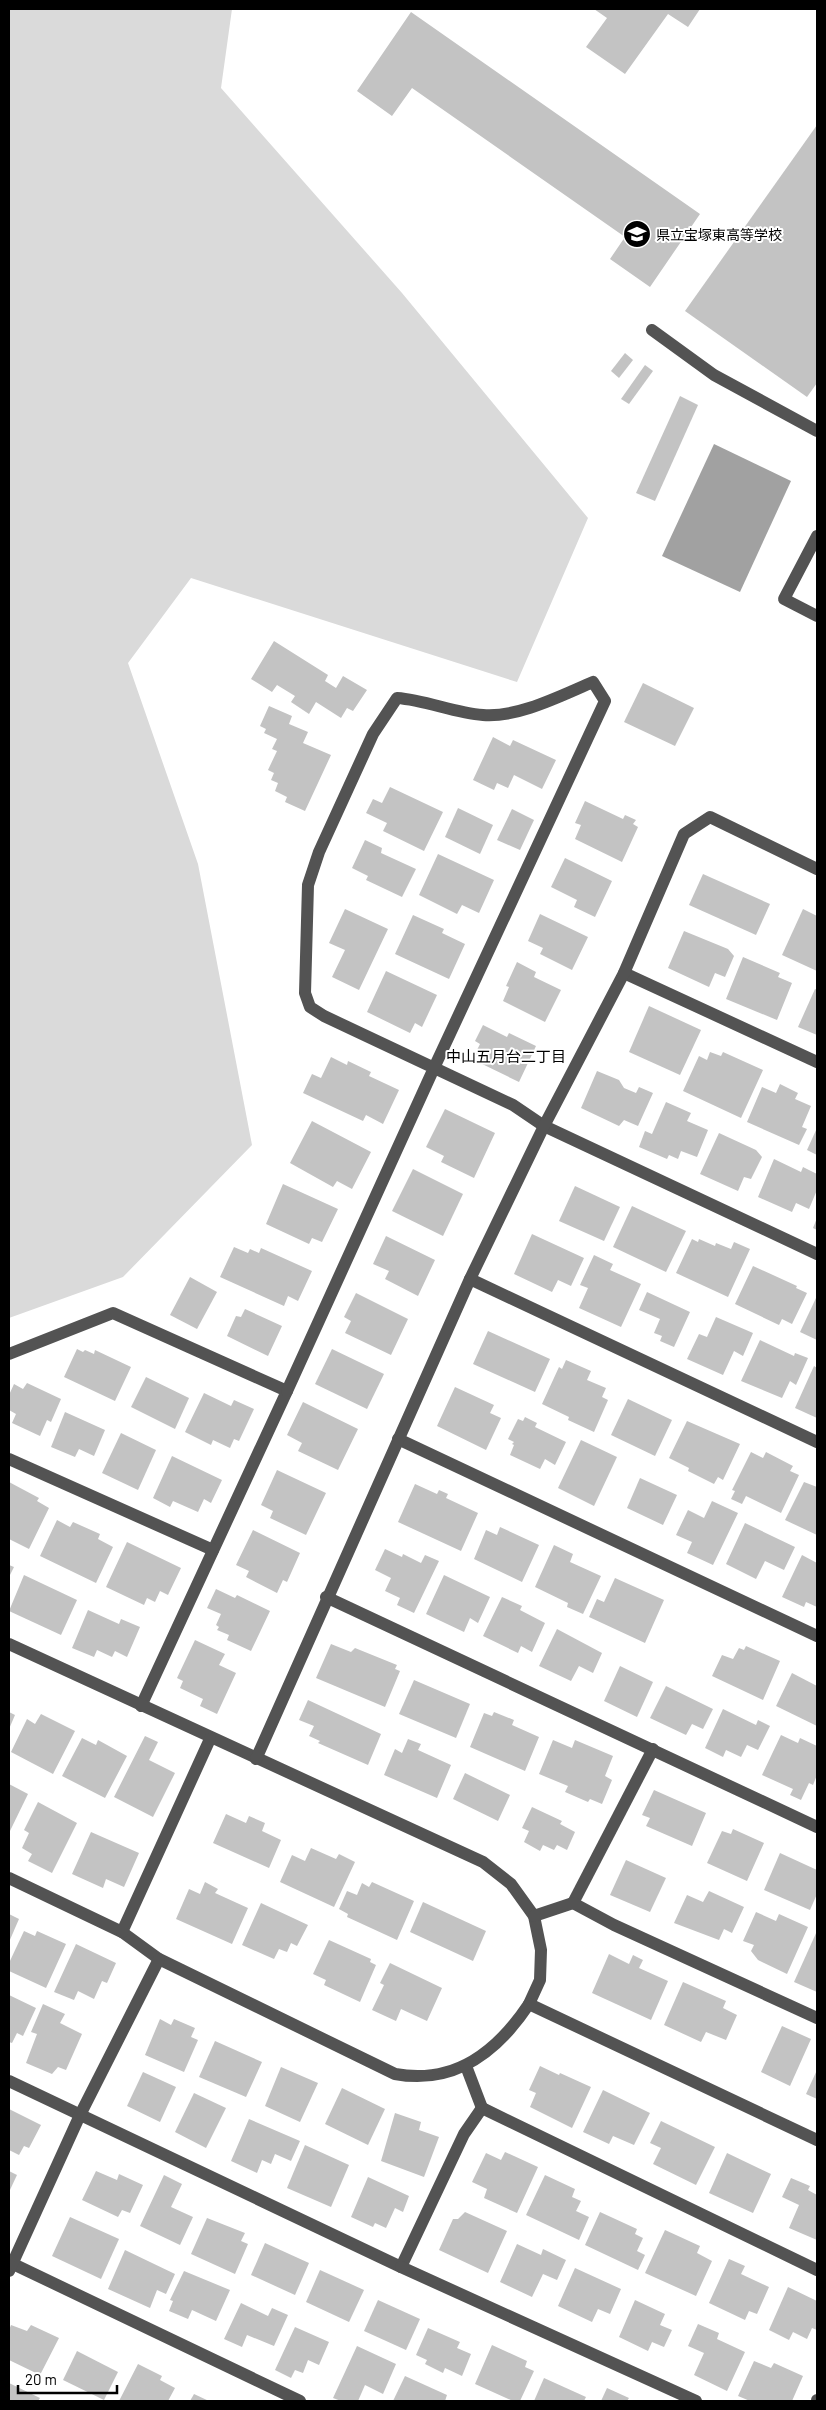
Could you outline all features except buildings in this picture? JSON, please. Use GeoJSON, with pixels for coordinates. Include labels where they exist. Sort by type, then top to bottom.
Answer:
{"type":"FeatureCollection","features":[{"type":"Feature","properties":{"kind":"street"},"geometry":{"type":"LineString","coordinates":[[652,330],[714,376],[817,431]]}},
{"type":"Feature","properties":{"kind":"street"},"geometry":{"type":"LineString","coordinates":[[817,536],[784,599],[817,616]]}},
{"type":"Feature","properties":{"kind":"street"},"geometry":{"type":"LineString","coordinates":[[141,1706],[434,1068],[605,701],[593,682],[526,710],[484,716],[413,699],[396,698],[373,734],[319,852],[308,885],[305,993],[310,1007],[324,1016],[434,1068],[513,1105],[544,1126],[817,1254]]}},
{"type":"Feature","properties":{"kind":"street"},"geometry":{"type":"LineString","coordinates":[[256,1759],[326,1597],[470,1279],[544,1126],[624,973],[684,834],[710,817],[817,869]]}},
{"type":"Feature","properties":{"kind":"street"},"geometry":{"type":"LineString","coordinates":[[624,973],[817,1062]]}},
{"type":"Feature","properties":{"kind":"street"},"geometry":{"type":"LineString","coordinates":[[470,1279],[817,1442]]}},
{"type":"Feature","properties":{"kind":"street"},"geometry":{"type":"LineString","coordinates":[[9,1354],[113,1313],[287,1390]]}},
{"type":"Feature","properties":{"kind":"street"},"geometry":{"type":"LineString","coordinates":[[398,1439],[817,1636]]}},
{"type":"Feature","properties":{"kind":"street"},"geometry":{"type":"LineString","coordinates":[[9,1459],[212,1550]]}},
{"type":"Feature","properties":{"kind":"street"},"geometry":{"type":"LineString","coordinates":[[326,1597],[817,1826]]}},
{"type":"Feature","properties":{"kind":"street"},"geometry":{"type":"LineString","coordinates":[[9,1644],[210,1738],[484,1862],[511,1884],[534,1916],[541,1950],[540,1980],[529,2004],[513,2029],[466,2066],[441,2075],[416,2078],[395,2074],[159,1959],[122,1932],[9,1878]]}},
{"type":"Feature","properties":{"kind":"street"},"geometry":{"type":"LineString","coordinates":[[122,1932],[210,1738]]}},
{"type":"Feature","properties":{"kind":"street"},"geometry":{"type":"LineString","coordinates":[[534,1916],[573,1903],[653,1748]]}},
{"type":"Feature","properties":{"kind":"street"},"geometry":{"type":"LineString","coordinates":[[573,1903],[614,1925],[817,2018]]}},
{"type":"Feature","properties":{"kind":"street"},"geometry":{"type":"LineString","coordinates":[[159,1959],[80,2115],[10,2266],[300,2401]]}},
{"type":"Feature","properties":{"kind":"street"},"geometry":{"type":"LineString","coordinates":[[529,2004],[817,2140]]}},
{"type":"Feature","properties":{"kind":"street"},"geometry":{"type":"LineString","coordinates":[[466,2066],[482,2108],[817,2270]]}},
{"type":"Feature","properties":{"kind":"street"},"geometry":{"type":"LineString","coordinates":[[9,2081],[401,2267],[696,2401]]}},
{"type":"Feature","properties":{"kind":"street"},"geometry":{"type":"LineString","coordinates":[[401,2267],[464,2134],[482,2108]]}},
{"type":"Feature","properties":{"kind":"shaded area"},"geometry":{"type":"Polygon","coordinates":[[[9,9],[232,9],[221,88],[402,293],[588,518],[517,682],[191,578],[128,663],[198,864],[252,1145],[123,1277],[9,1318],[9,9]]]}},
{"type":"Feature","properties":{"kind":"shaded area"},"geometry":{"type":"Polygon","coordinates":[[[714,444],[791,481],[740,592],[662,556],[714,444]]]}},
{"type":"Feature","properties":{"kind":"place","name":"県立宝塚東高等学校"},"geometry":{"type":"Point","coordinates":[637,234]}},
{"type":"Feature","properties":{"kind":"district","name":"中山五月台二丁目"},"geometry":{"type":"Point","coordinates":[506,1056]}}]}
